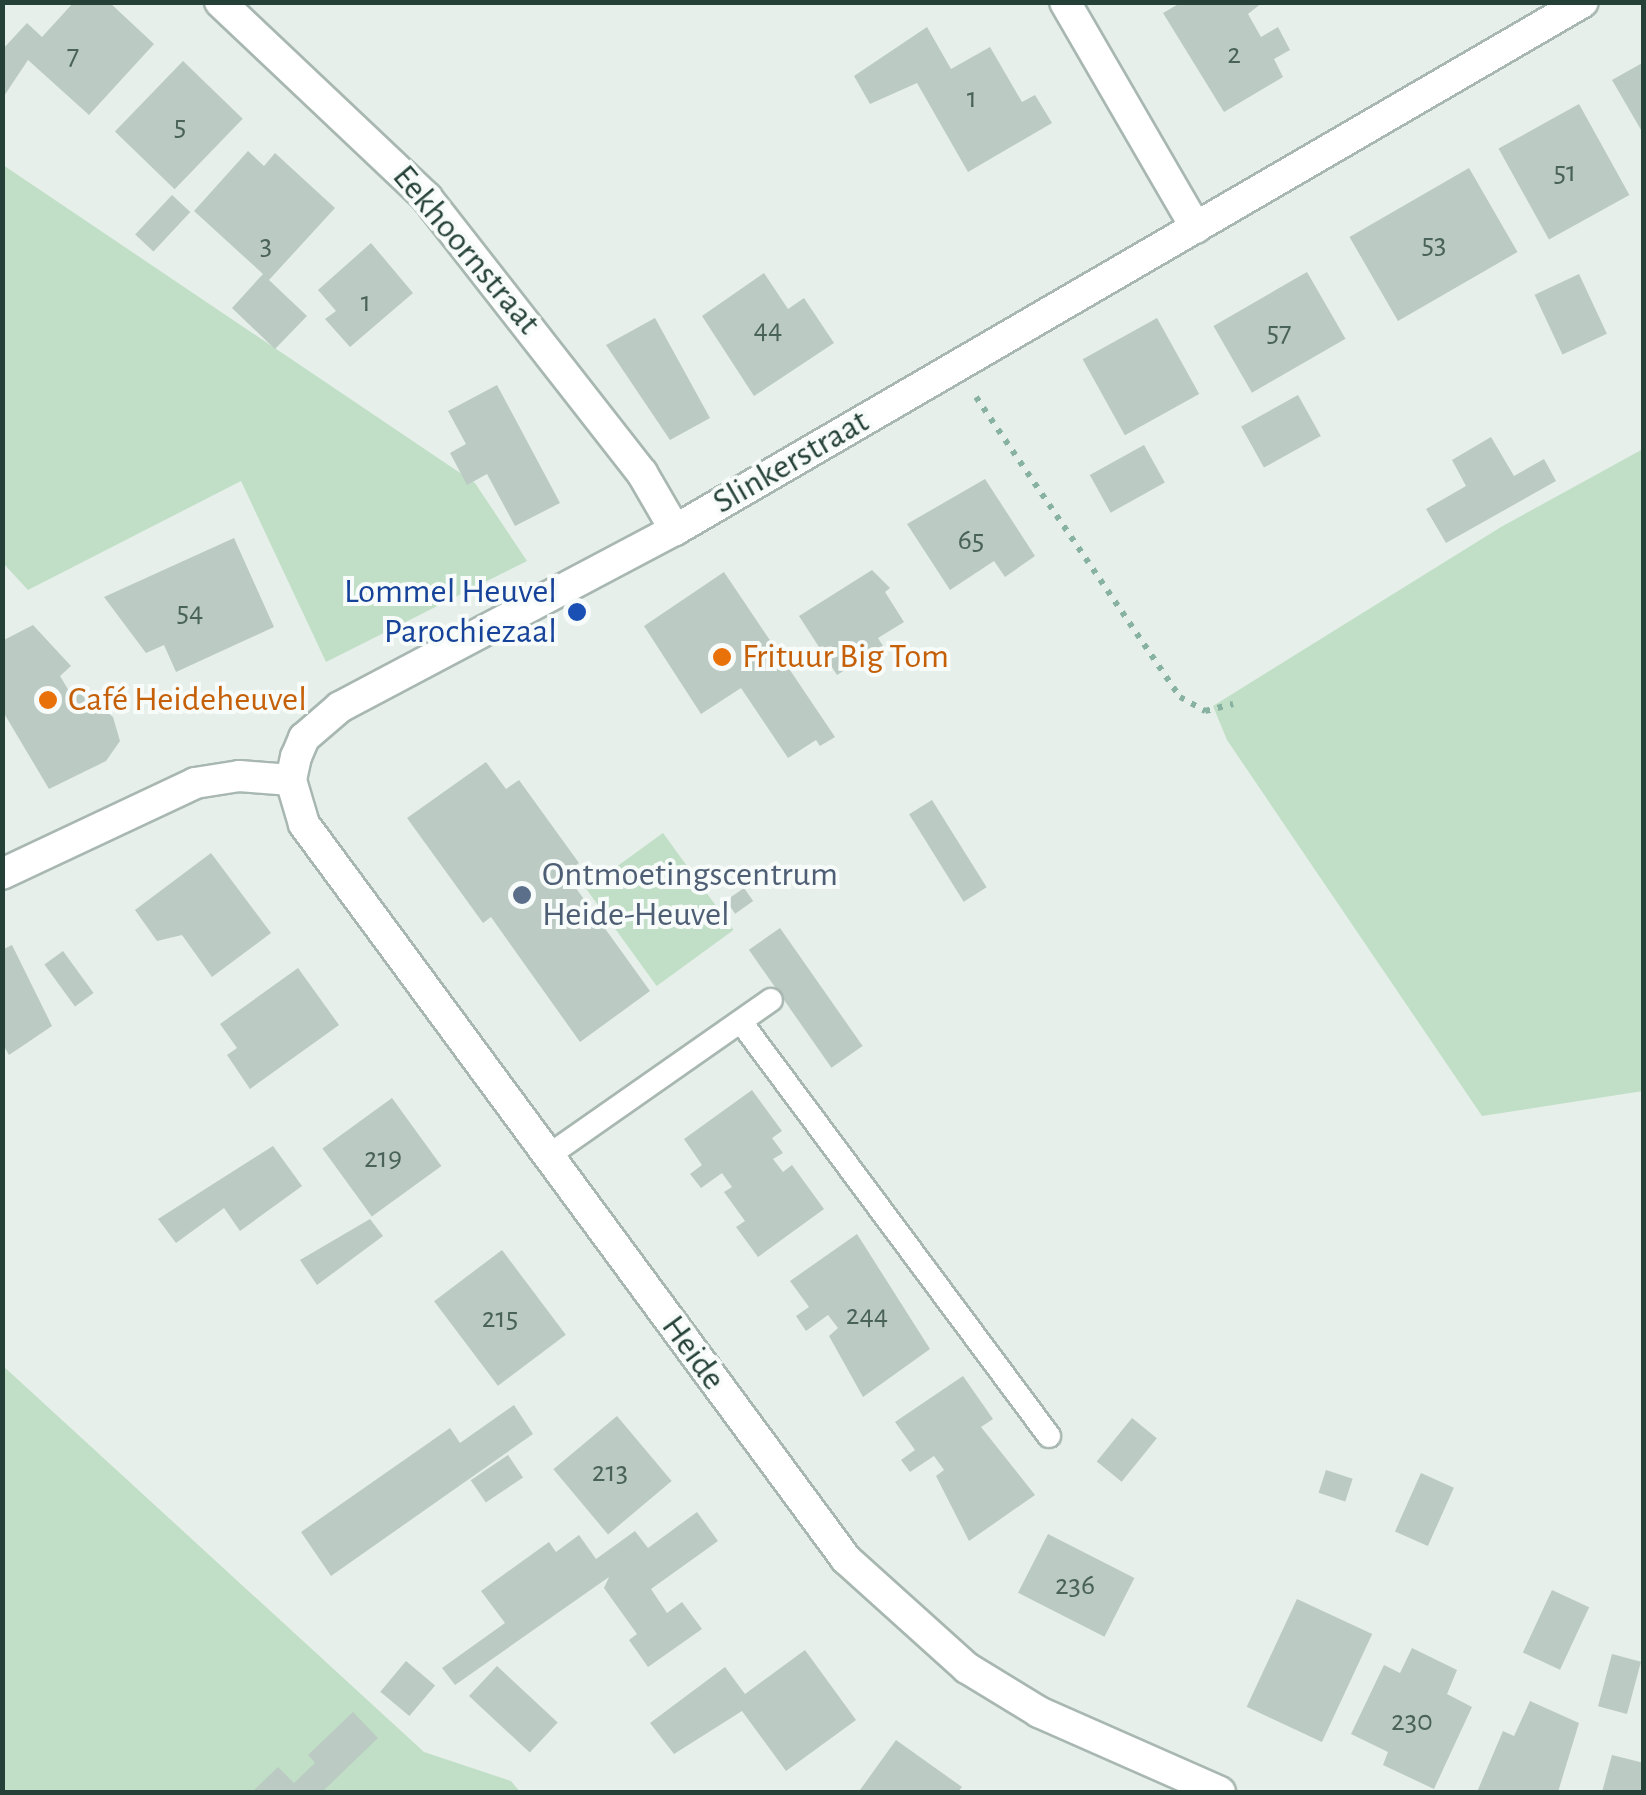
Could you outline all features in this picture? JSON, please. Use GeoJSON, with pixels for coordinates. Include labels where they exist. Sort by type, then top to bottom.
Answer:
{"type":"FeatureCollection","features":[{"type":"Feature","properties":{"kind":"street","name":"Eekhoornstraat"},"geometry":{"type":"LineString","coordinates":[[220,2],[428,198],[642,473],[675,530]]}},
{"type":"Feature","properties":{"kind":"street"},"geometry":{"type":"LineString","coordinates":[[1066,2],[1196,228]]}},
{"type":"Feature","properties":{"kind":"street","name":"Slinkerstraat"},"geometry":{"type":"LineString","coordinates":[[291,780],[304,738],[340,707],[675,530],[1583,2]]}},
{"type":"Feature","properties":{"kind":"street"},"geometry":{"type":"LineString","coordinates":[[2,874],[195,783],[240,776],[291,780]]}},
{"type":"Feature","properties":{"kind":"street","name":"Heide"},"geometry":{"type":"LineString","coordinates":[[291,780],[304,824],[846,1559],[967,1668],[1039,1712],[1220,1792]]}},
{"type":"Feature","properties":{"kind":"lane"},"geometry":{"type":"LineString","coordinates":[[548,1156],[771,1000]]}},
{"type":"Feature","properties":{"kind":"lane"},"geometry":{"type":"LineString","coordinates":[[741,1022],[1048,1436]]}},
{"type":"Feature","properties":{"kind":"path"},"geometry":{"type":"LineString","coordinates":[[956,367],[1180,697],[1205,711],[1233,704]]}},
{"type":"Feature","properties":{"kind":"green space"},"geometry":{"type":"Polygon","coordinates":[[[3,165],[475,483],[527,561],[326,662],[241,481],[28,590],[3,563],[3,165]]]}},
{"type":"Feature","properties":{"kind":"green space"},"geometry":{"type":"Polygon","coordinates":[[[1643,449],[1643,1091],[1482,1116],[1227,740],[1213,706],[1501,527],[1643,449]]]}},
{"type":"Feature","properties":{"kind":"green space"},"geometry":{"type":"Polygon","coordinates":[[[663,833],[734,930],[657,986],[586,889],[663,833]]]}},
{"type":"Feature","properties":{"kind":"green space"},"geometry":{"type":"Polygon","coordinates":[[[2,1365],[424,1752],[511,1781],[520,1792],[3,1792],[2,1365]]]}},
{"type":"Feature","properties":{"kind":"building"},"geometry":{"type":"Polygon","coordinates":[[[74,2],[109,2],[154,44],[89,115],[28,60],[2,99],[2,50],[27,23],[42,37],[74,2]]]}},
{"type":"Feature","properties":{"kind":"building"},"geometry":{"type":"Polygon","coordinates":[[[1182,2],[1263,2],[1248,14],[1261,37],[1278,27],[1290,50],[1274,59],[1283,77],[1224,112],[1163,13],[1182,2]]]}},
{"type":"Feature","properties":{"kind":"building"},"geometry":{"type":"Polygon","coordinates":[[[927,27],[951,69],[990,47],[1022,102],[1035,95],[1052,123],[968,172],[917,83],[870,104],[854,76],[927,27]]]}},
{"type":"Feature","properties":{"kind":"building"},"geometry":{"type":"Polygon","coordinates":[[[183,61],[243,119],[175,189],[115,131],[183,61]]]}},
{"type":"Feature","properties":{"kind":"building"},"geometry":{"type":"Polygon","coordinates":[[[1644,62],[1644,135],[1612,80],[1644,62]]]}},
{"type":"Feature","properties":{"kind":"building"},"geometry":{"type":"Polygon","coordinates":[[[1579,104],[1629,195],[1549,240],[1499,149],[1579,104]]]}},
{"type":"Feature","properties":{"kind":"building"},"geometry":{"type":"Polygon","coordinates":[[[248,151],[264,166],[275,153],[335,208],[269,280],[307,316],[275,349],[232,308],[263,274],[194,211],[248,151]]]}},
{"type":"Feature","properties":{"kind":"building"},"geometry":{"type":"Polygon","coordinates":[[[1469,168],[1518,252],[1398,321],[1349,237],[1469,168]]]}},
{"type":"Feature","properties":{"kind":"building"},"geometry":{"type":"Polygon","coordinates":[[[172,195],[190,212],[153,252],[135,234],[172,195]]]}},
{"type":"Feature","properties":{"kind":"building"},"geometry":{"type":"Polygon","coordinates":[[[371,243],[413,293],[350,347],[325,319],[336,311],[318,290],[371,243]]]}},
{"type":"Feature","properties":{"kind":"building"},"geometry":{"type":"Polygon","coordinates":[[[1307,272],[1346,339],[1252,393],[1213,326],[1307,272]]]}},
{"type":"Feature","properties":{"kind":"building"},"geometry":{"type":"Polygon","coordinates":[[[764,273],[788,309],[804,298],[834,343],[754,396],[702,316],[764,273]]]}},
{"type":"Feature","properties":{"kind":"building"},"geometry":{"type":"Polygon","coordinates":[[[1579,274],[1607,334],[1562,355],[1535,295],[1579,274]]]}},
{"type":"Feature","properties":{"kind":"building"},"geometry":{"type":"Polygon","coordinates":[[[655,318],[710,418],[670,440],[606,345],[655,318]]]}},
{"type":"Feature","properties":{"kind":"building"},"geometry":{"type":"Polygon","coordinates":[[[1157,318],[1199,394],[1125,435],[1083,359],[1157,318]]]}},
{"type":"Feature","properties":{"kind":"building"},"geometry":{"type":"Polygon","coordinates":[[[497,385],[560,503],[515,526],[487,474],[467,485],[450,453],[466,444],[448,411],[497,385]]]}},
{"type":"Feature","properties":{"kind":"building"},"geometry":{"type":"Polygon","coordinates":[[[1298,395],[1321,436],[1264,468],[1241,427],[1298,395]]]}},
{"type":"Feature","properties":{"kind":"building"},"geometry":{"type":"Polygon","coordinates":[[[1491,437],[1514,476],[1544,459],[1556,481],[1446,543],[1426,509],[1466,486],[1452,460],[1491,437]]]}},
{"type":"Feature","properties":{"kind":"building"},"geometry":{"type":"Polygon","coordinates":[[[1144,445],[1165,483],[1111,513],[1090,475],[1144,445]]]}},
{"type":"Feature","properties":{"kind":"building"},"geometry":{"type":"Polygon","coordinates":[[[985,479],[1035,556],[1005,577],[994,561],[950,590],[907,524],[985,479]]]}},
{"type":"Feature","properties":{"kind":"building"},"geometry":{"type":"Polygon","coordinates":[[[234,538],[274,627],[176,672],[164,645],[146,653],[104,597],[234,538]]]}},
{"type":"Feature","properties":{"kind":"building"},"geometry":{"type":"Polygon","coordinates":[[[872,570],[890,588],[885,592],[904,622],[878,638],[883,646],[837,675],[799,616],[872,570]]]}},
{"type":"Feature","properties":{"kind":"building","name":"Frituur Big Tom"},"geometry":{"type":"Polygon","coordinates":[[[724,572],[835,737],[820,746],[816,740],[788,758],[741,688],[701,714],[644,626],[724,572]]]}},
{"type":"Feature","properties":{"kind":"building","name":"Café Heideheuvel"},"geometry":{"type":"Polygon","coordinates":[[[33,625],[71,666],[60,676],[69,691],[82,690],[113,717],[120,741],[106,761],[49,789],[2,710],[2,641],[33,625]]]}},
{"type":"Feature","properties":{"kind":"building","name":"Ontmoetingscentrum Heide-Heuvel"},"geometry":{"type":"Polygon","coordinates":[[[486,762],[506,789],[519,780],[579,863],[565,873],[650,991],[580,1042],[491,917],[483,923],[407,818],[486,762]]]}},
{"type":"Feature","properties":{"kind":"building"},"geometry":{"type":"Polygon","coordinates":[[[932,800],[987,887],[964,902],[909,814],[932,800]]]}},
{"type":"Feature","properties":{"kind":"building"},"geometry":{"type":"Polygon","coordinates":[[[211,853],[271,933],[212,977],[182,935],[157,941],[135,910],[211,853]]]}},
{"type":"Feature","properties":{"kind":"building"},"geometry":{"type":"Polygon","coordinates":[[[744,888],[753,901],[735,914],[726,901],[744,888]]]}},
{"type":"Feature","properties":{"kind":"building"},"geometry":{"type":"Polygon","coordinates":[[[780,928],[863,1046],[831,1068],[749,950],[780,928]]]}},
{"type":"Feature","properties":{"kind":"building"},"geometry":{"type":"Polygon","coordinates":[[[12,945],[52,1026],[9,1055],[2,1043],[2,950],[12,945]]]}},
{"type":"Feature","properties":{"kind":"building"},"geometry":{"type":"Polygon","coordinates":[[[63,951],[94,993],[75,1007],[44,965],[63,951]]]}},
{"type":"Feature","properties":{"kind":"building"},"geometry":{"type":"Polygon","coordinates":[[[298,968],[339,1025],[250,1089],[227,1055],[237,1048],[220,1024],[298,968]]]}},
{"type":"Feature","properties":{"kind":"building"},"geometry":{"type":"Polygon","coordinates":[[[752,1090],[782,1131],[772,1138],[783,1153],[773,1159],[783,1172],[792,1165],[824,1209],[758,1257],[736,1227],[745,1221],[724,1192],[732,1187],[722,1173],[701,1188],[690,1174],[702,1165],[684,1139],[752,1090]]]}},
{"type":"Feature","properties":{"kind":"building"},"geometry":{"type":"Polygon","coordinates":[[[392,1098],[441,1166],[372,1217],[322,1149],[392,1098]]]}},
{"type":"Feature","properties":{"kind":"building"},"geometry":{"type":"Polygon","coordinates":[[[273,1146],[302,1186],[240,1231],[224,1208],[176,1243],[158,1219],[273,1146]]]}},
{"type":"Feature","properties":{"kind":"building"},"geometry":{"type":"Polygon","coordinates":[[[370,1219],[383,1236],[317,1285],[300,1260],[370,1219]]]}},
{"type":"Feature","properties":{"kind":"building"},"geometry":{"type":"Polygon","coordinates":[[[857,1234],[930,1349],[863,1397],[829,1336],[838,1328],[828,1315],[806,1331],[796,1316],[809,1307],[790,1281],[857,1234]]]}},
{"type":"Feature","properties":{"kind":"building"},"geometry":{"type":"Polygon","coordinates":[[[502,1250],[566,1335],[498,1386],[434,1301],[502,1250]]]}},
{"type":"Feature","properties":{"kind":"building"},"geometry":{"type":"Polygon","coordinates":[[[963,1376],[993,1419],[981,1427],[1035,1495],[969,1541],[936,1476],[944,1470],[934,1456],[910,1472],[901,1460],[915,1450],[895,1422],[963,1376]]]}},
{"type":"Feature","properties":{"kind":"building"},"geometry":{"type":"Polygon","coordinates":[[[514,1405],[533,1434],[331,1576],[301,1532],[450,1428],[460,1443],[514,1405]]]}},
{"type":"Feature","properties":{"kind":"building"},"geometry":{"type":"Polygon","coordinates":[[[617,1416],[672,1481],[608,1534],[553,1469],[617,1416]]]}},
{"type":"Feature","properties":{"kind":"building"},"geometry":{"type":"Polygon","coordinates":[[[1132,1418],[1157,1438],[1122,1482],[1097,1462],[1132,1418]]]}},
{"type":"Feature","properties":{"kind":"building"},"geometry":{"type":"Polygon","coordinates":[[[508,1455],[523,1477],[486,1503],[471,1480],[508,1455]]]}},
{"type":"Feature","properties":{"kind":"building"},"geometry":{"type":"Polygon","coordinates":[[[1326,1470],[1353,1479],[1345,1501],[1319,1493],[1326,1470]]]}},
{"type":"Feature","properties":{"kind":"building"},"geometry":{"type":"Polygon","coordinates":[[[1421,1473],[1454,1488],[1428,1546],[1395,1531],[1421,1473]]]}},
{"type":"Feature","properties":{"kind":"building"},"geometry":{"type":"Polygon","coordinates":[[[697,1512],[718,1541],[651,1589],[667,1613],[682,1602],[702,1629],[648,1667],[629,1640],[637,1634],[604,1588],[609,1577],[455,1685],[442,1668],[505,1623],[481,1591],[549,1542],[556,1552],[579,1535],[596,1559],[635,1531],[648,1548],[697,1512]]]}},
{"type":"Feature","properties":{"kind":"building"},"geometry":{"type":"Polygon","coordinates":[[[1048,1534],[1134,1578],[1104,1637],[1018,1593],[1048,1534]]]}},
{"type":"Feature","properties":{"kind":"building"},"geometry":{"type":"Polygon","coordinates":[[[1552,1590],[1589,1607],[1560,1670],[1523,1653],[1552,1590]]]}},
{"type":"Feature","properties":{"kind":"building"},"geometry":{"type":"Polygon","coordinates":[[[1297,1599],[1372,1634],[1322,1742],[1247,1707],[1297,1599]]]}},
{"type":"Feature","properties":{"kind":"building"},"geometry":{"type":"Polygon","coordinates":[[[1412,1648],[1457,1670],[1447,1694],[1472,1707],[1434,1789],[1383,1765],[1388,1752],[1351,1734],[1384,1665],[1400,1673],[1412,1648]]]}},
{"type":"Feature","properties":{"kind":"building"},"geometry":{"type":"Polygon","coordinates":[[[805,1650],[856,1720],[786,1771],[742,1711],[674,1754],[650,1723],[725,1667],[745,1694],[805,1650]]]}},
{"type":"Feature","properties":{"kind":"building"},"geometry":{"type":"Polygon","coordinates":[[[1612,1654],[1641,1662],[1627,1714],[1598,1706],[1612,1654]]]}},
{"type":"Feature","properties":{"kind":"building"},"geometry":{"type":"Polygon","coordinates":[[[406,1661],[435,1685],[409,1716],[380,1692],[406,1661]]]}},
{"type":"Feature","properties":{"kind":"building"},"geometry":{"type":"Polygon","coordinates":[[[497,1666],[558,1723],[530,1753],[469,1696],[497,1666]]]}},
{"type":"Feature","properties":{"kind":"building"},"geometry":{"type":"Polygon","coordinates":[[[1530,1701],[1579,1723],[1558,1792],[1477,1792],[1503,1731],[1514,1736],[1530,1701]]]}},
{"type":"Feature","properties":{"kind":"building"},"geometry":{"type":"Polygon","coordinates":[[[353,1712],[378,1738],[322,1792],[252,1792],[278,1767],[294,1783],[315,1763],[308,1755],[353,1712]]]}},
{"type":"Feature","properties":{"kind":"building"},"geometry":{"type":"Polygon","coordinates":[[[896,1740],[962,1787],[958,1792],[860,1790],[896,1740]]]}},
{"type":"Feature","properties":{"kind":"building"},"geometry":{"type":"Polygon","coordinates":[[[1612,1755],[1644,1763],[1644,1792],[1602,1792],[1612,1755]]]}},
{"type":"Feature","properties":{"kind":"place","name":"Lommel Heuvel Parochiezaal"},"geometry":{"type":"Point","coordinates":[577,612]}},
{"type":"Feature","properties":{"kind":"place","name":"Frituur Big Tom"},"geometry":{"type":"Point","coordinates":[722,657]}},
{"type":"Feature","properties":{"kind":"place","name":"Café Heideheuvel"},"geometry":{"type":"Point","coordinates":[48,700]}},
{"type":"Feature","properties":{"kind":"place","name":"Ontmoetingscentrum Heide-Heuvel"},"geometry":{"type":"Point","coordinates":[522,895]}}]}
